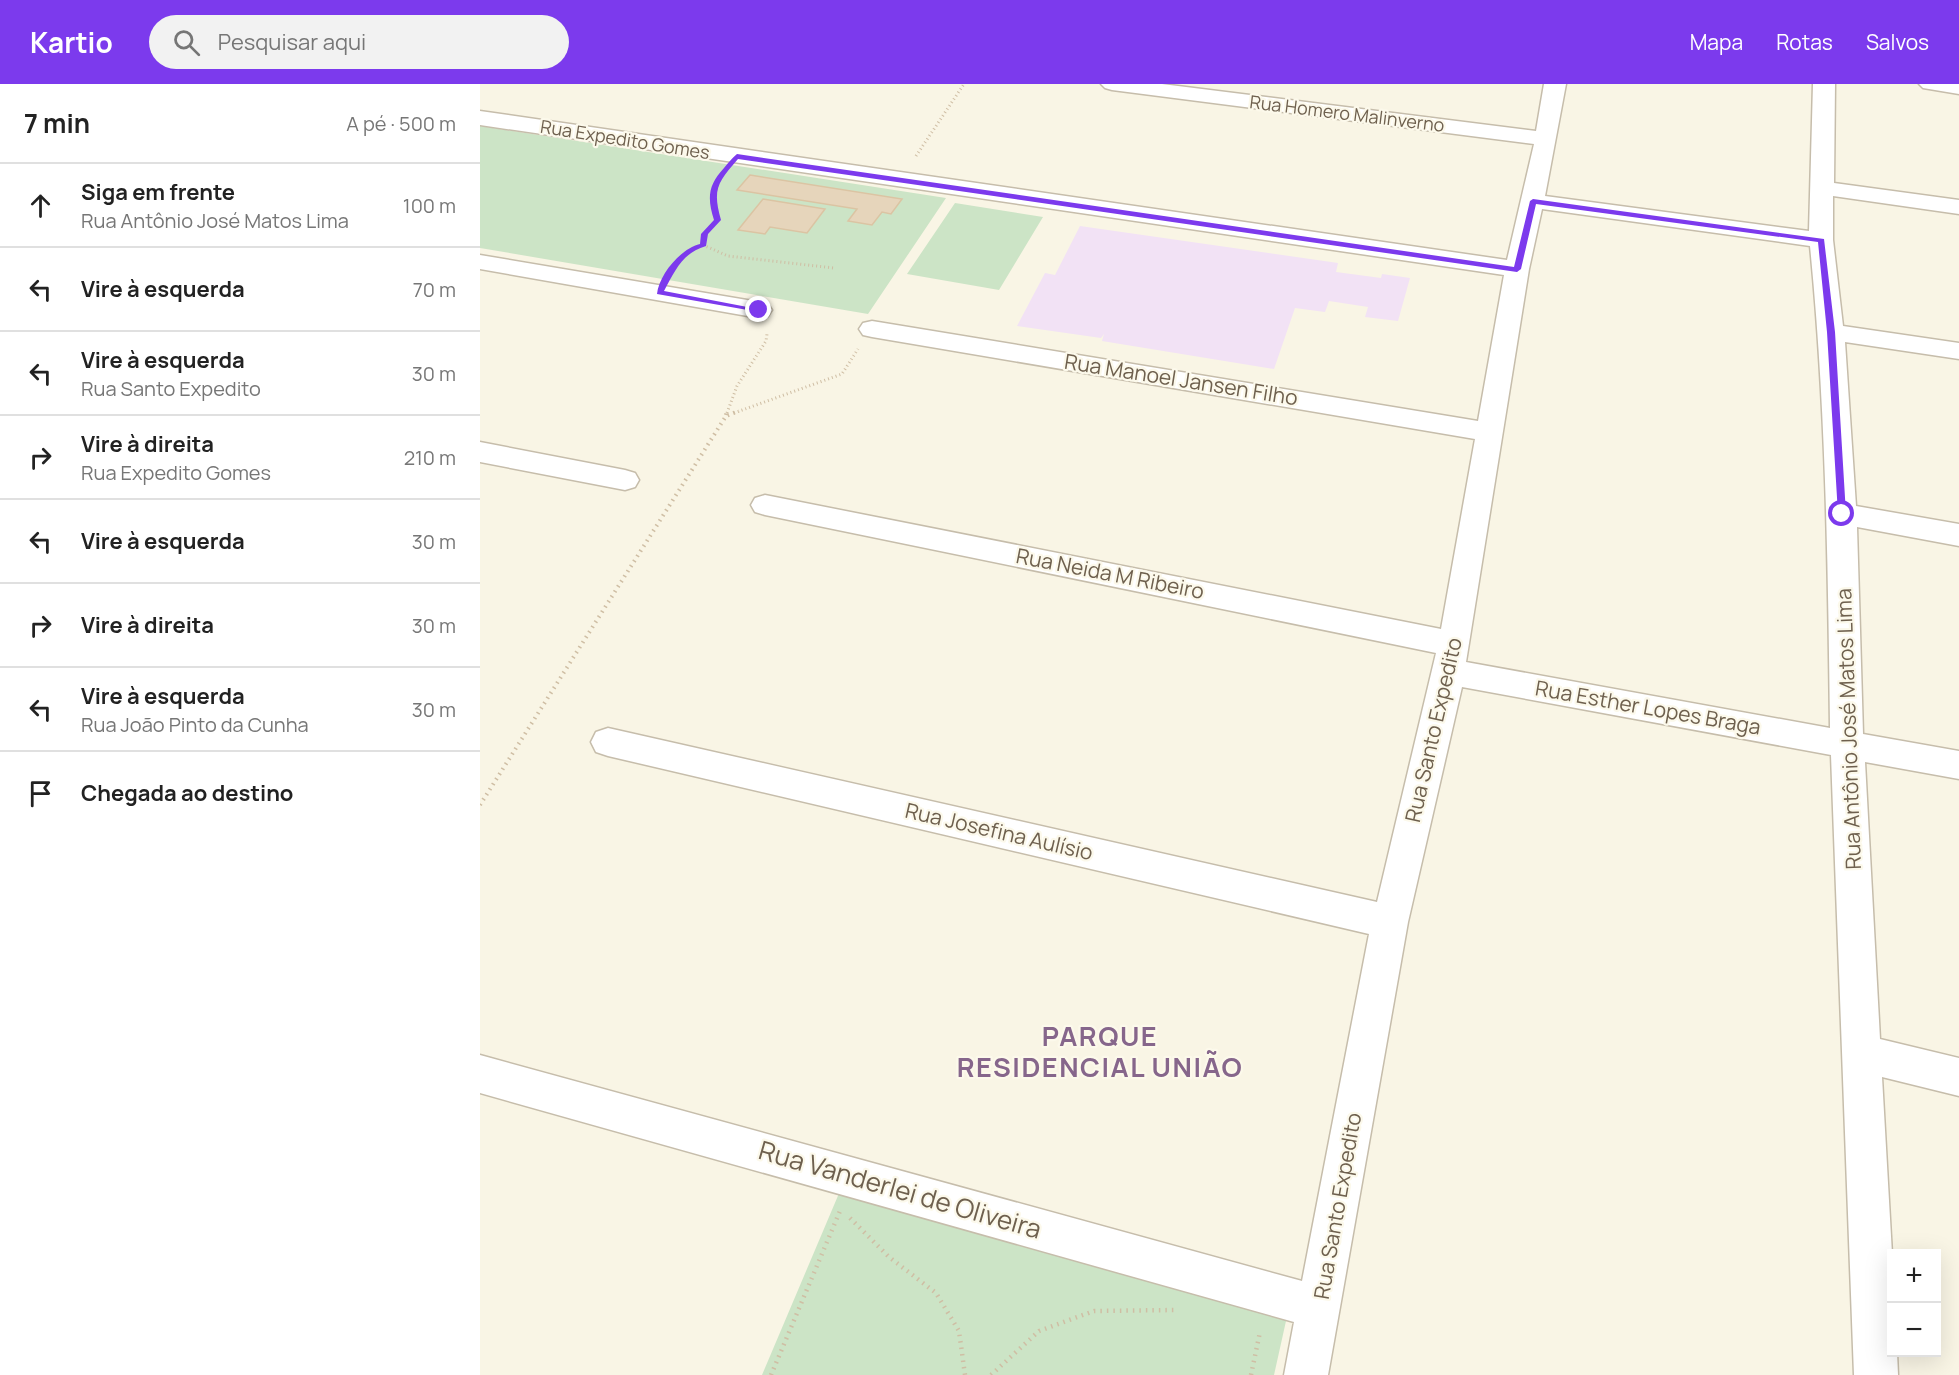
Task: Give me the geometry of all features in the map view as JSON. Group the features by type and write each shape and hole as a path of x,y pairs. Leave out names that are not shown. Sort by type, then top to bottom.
{"street":[{"name":"Rua Homero Malinverno","path":"1112,84 1546,139"},
{"name":"Rua Santo Expedito","path":"1306,1375 1390,922 1452,658 1517,269 1546,139 1555,84"},
{"name":"Rua Antônio José Matos Lima","path":"1824,84 1821,240 1831,332 1842,514 1847,743 1876,1375"},
{"path":"1930,84 1959,88"},
{"name":"Rua Expedito Gomes","path":"480,118 900,181 1517,269"},
{"path":"1823,188 1959,207"},
{"path":"1533,201 1821,240"},
{"path":"480,262 759,310"},
{"name":"Rua Manoel Jansen Filho","path":"872,329 1490,432"},
{"path":"1831,332 1959,351"},
{"path":"480,452 625,480"},
{"name":"Rua Neida M Ribeiro","path":"765,505 1452,658"},
{"path":"1842,514 1959,535"},
{"name":"Rua Esther Lopes Braga","path":"1452,658 1959,765"},
{"name":"Rua Josefina Aulísio","path":"608,742 1390,922"},
{"path":"1862,1053 1959,1077"},
{"name":"Rua Vanderlei de Oliveira","path":"480,1074 1319,1307"}],"path":[{"path":"900,181 964,84"},
{"path":"703,245 704,234 717,220 712,203 712,192 718,178 737,156"},
{"path":"659,292 679,258 690,248 703,245 728,256 834,268"},
{"path":"480,806 726,416 737,386 766,341 769,321 759,310"},
{"path":"726,416 842,374 872,329"},
{"path":"841,1209 852,1212"},
{"path":"771,1375 841,1209"},
{"path":"841,1209 889,1257 936,1293 959,1331 965,1375"},
{"path":"991,1375 1039,1331 1095,1311 1183,1308 1172,1303"},
{"path":"1251,1375 1260,1328"}],"shaded area":[{"path":"1080,226 1338,263 1336,272 1381,278 1382,274 1410,278 1398,321 1365,317 1368,307 1329,301 1325,312 1295,308 1274,369 1102,341 1104,334 1101,338 1017,326 1045,273 1055,275"}],"green space":[{"path":"480,126 946,198 868,314 480,248"},
{"path":"955,203 1043,217 999,290 907,274"},
{"path":"840,1191 1288,1312 1274,1375 762,1375"}],"building":[{"path":"750,175 902,199 891,214 882,212 872,225 848,221 857,209 737,190"},
{"path":"763,199 825,209 807,233 770,227 765,234 738,230"}],"district":[{"name":"PARQUE RESIDENCIAL UNIÃO","path":"1100,1052"}],"route":[{"path":"759,310 659,292 679,258 690,248 703,245 704,234 717,220 712,203 712,192 718,178 737,156 1517,269 1533,201 1821,240 1831,332 1842,514"}]}
